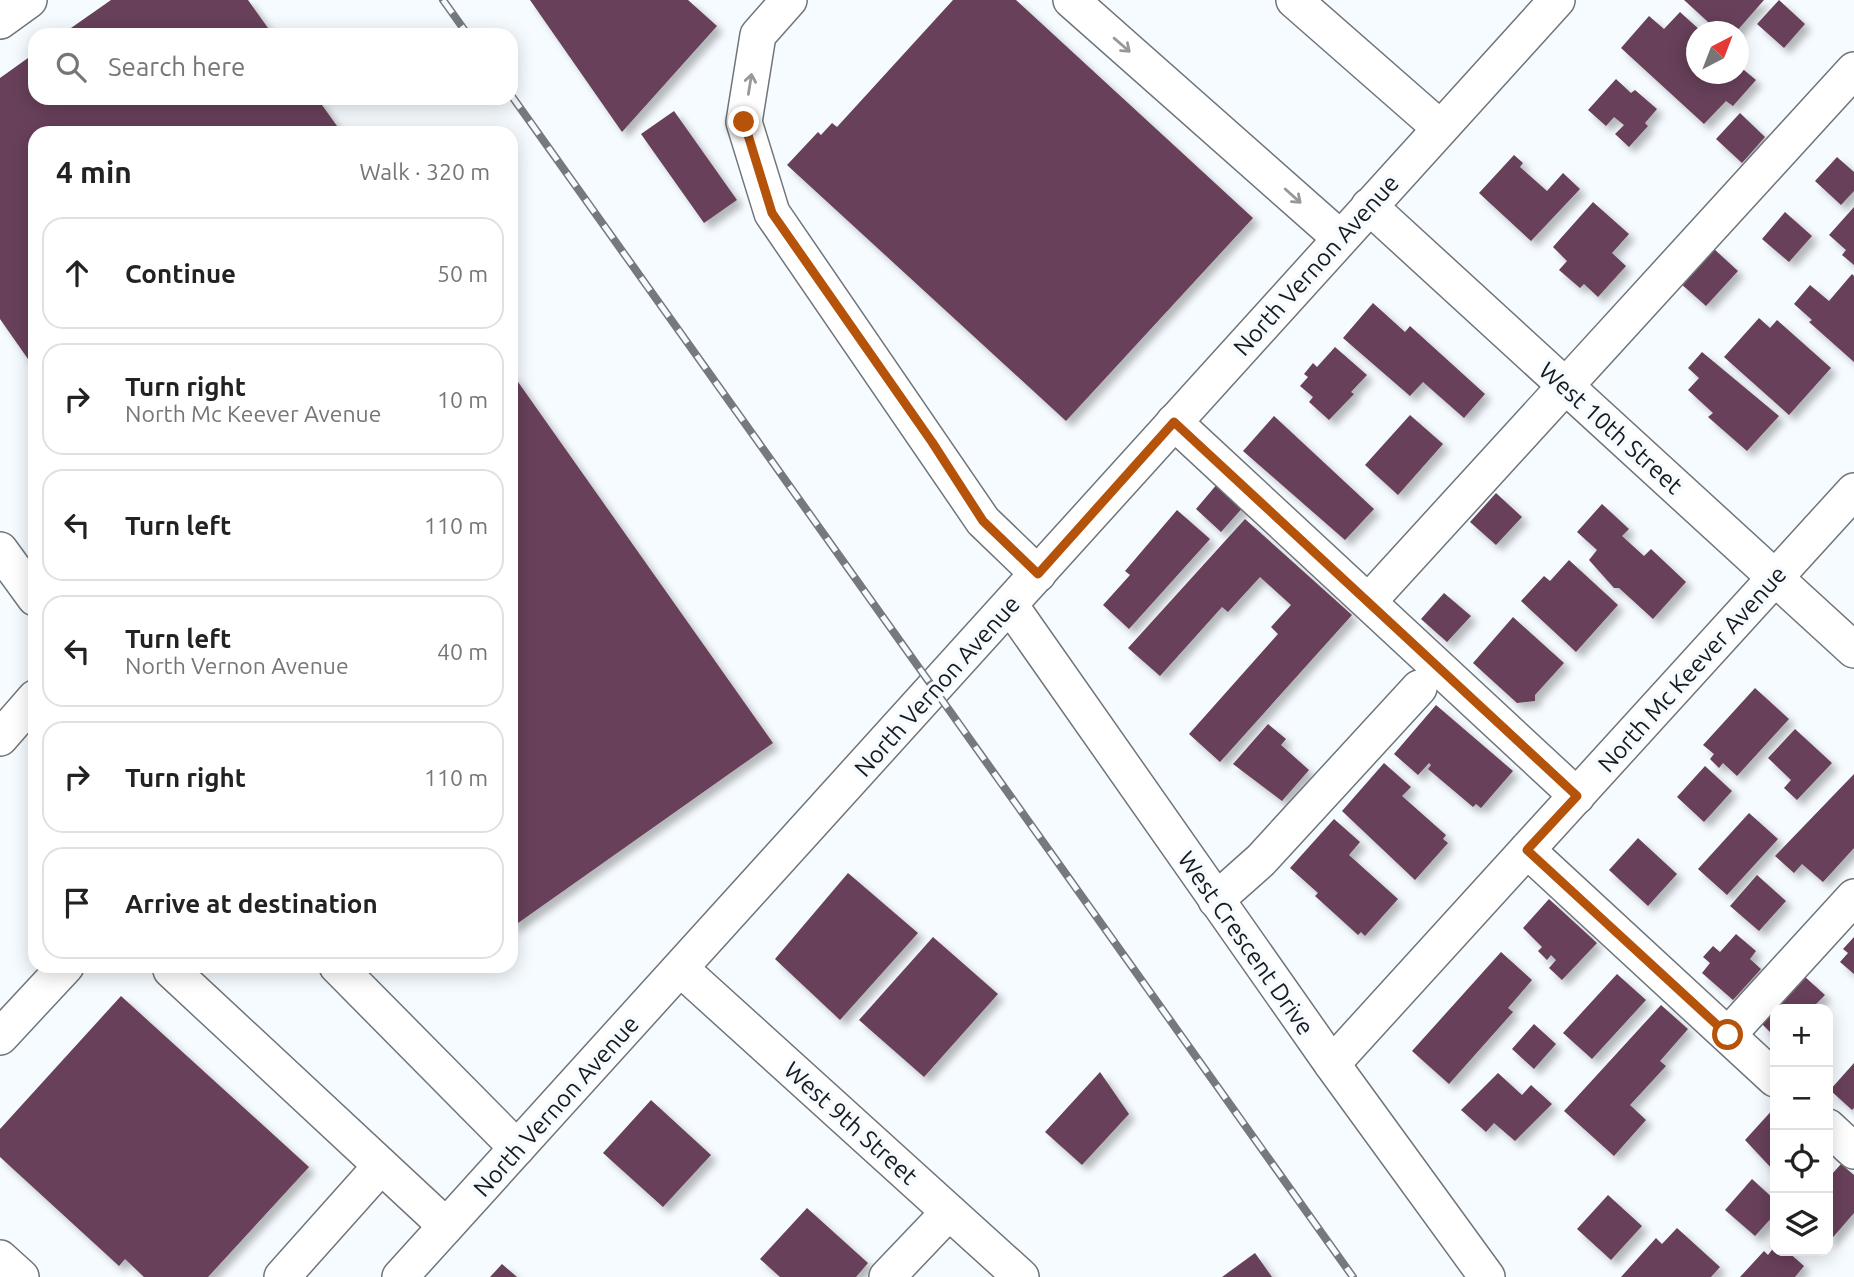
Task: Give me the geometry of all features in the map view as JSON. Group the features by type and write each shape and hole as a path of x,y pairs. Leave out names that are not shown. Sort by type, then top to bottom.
{"street":[{"path":"0,21 29,0"},
{"path":"789,0 758,35 744,122 772,213 932,442 983,521 1038,574"},
{"path":"1071,0 1340,238"},
{"name":"North Vernon Avenue","path":"400,1277 1557,0"},
{"path":"1313,6 1440,128"},
{"path":"1369,601 1854,70"},
{"name":"West 10th Street","path":"1369,206 1854,650"},
{"path":"1174,422 1577,796"},
{"name":"North Mc Keever Avenue","path":"1332,1064 1854,491"},
{"path":"0,550 28,588"},
{"name":"West Crescent Drive","path":"1010,606 1332,1064 1487,1277"},
{"path":"1216,900 1261,860 1419,688"},
{"path":"0,738 28,706"},
{"path":"1527,850 1770,1074"},
{"path":"1728,1035 1854,897"},
{"name":"West 9th Street","path":"681,969 1021,1277"},
{"path":"0,1037 59,973"},
{"path":"174,973 446,1226"},
{"path":"344,973 517,1148"},
{"path":"1831,1130 1854,1151"},
{"path":"282,1277 382,1166"},
{"path":"887,1277 950,1212"},
{"path":"0,1258 21,1277"}],"building":[{"path":"111,0 248,0 268,28 71,28"},
{"path":"530,0 688,0 717,26 622,132"},
{"path":"953,0 1016,0 1253,218 1066,421 787,165 818,132 821,135 832,123 837,127"},
{"path":"1684,0 1764,0 1746,21 1707,21"},
{"path":"1779,0 1805,24 1784,48 1757,24"},
{"path":"1680,12 1690,21 1686,21 1686,84 1749,84 1749,74 1756,80 1733,106 1726,101 1704,124 1621,48 1649,16 1664,29"},
{"path":"28,58 28,105 322,105 337,126 28,126 28,359 0,319 0,78"},
{"path":"1616,79 1631,93 1635,90 1657,109 1645,123 1648,126 1629,147 1615,134 1624,125 1614,117 1606,126 1588,110"},
{"path":"674,111 737,200 704,223 641,134"},
{"path":"1740,113 1765,137 1742,163 1716,139"},
{"path":"1514,155 1523,163 1520,167 1547,191 1563,173 1580,189 1531,241 1479,193"},
{"path":"1837,157 1854,172 1854,191 1841,205 1815,181"},
{"path":"1593,202 1629,234 1612,253 1626,266 1598,297 1584,284 1580,288 1559,270 1567,261 1553,247"},
{"path":"1854,207 1854,265 1842,255 1846,250 1829,235"},
{"path":"1785,212 1812,236 1789,262 1762,239"},
{"path":"1713,248 1738,271 1706,306 1680,283"},
{"path":"1852,274 1854,362 1809,322 1812,320 1794,304 1810,285 1829,301"},
{"path":"1373,303 1405,332 1410,326 1485,394 1464,418 1423,382 1410,396 1343,338"},
{"path":"1759,318 1770,328 1777,320 1831,368 1789,415 1724,357"},
{"path":"1335,347 1367,375 1351,392 1354,394 1329,420 1309,402 1313,397 1300,386 1308,377 1304,374 1313,363 1317,367"},
{"path":"1702,352 1779,416 1747,451 1708,417 1713,413 1688,390 1699,378 1688,368"},
{"path":"518,382 773,743 518,923"},
{"path":"1410,415 1443,444 1398,495 1365,465"},
{"path":"1274,416 1374,509 1345,540 1243,451"},
{"path":"1218,483 1245,505 1221,532 1196,509"},
{"path":"1496,493 1522,517 1496,545 1470,522"},
{"path":"1602,504 1629,529 1622,536 1644,556 1651,549 1686,582 1653,619 1619,588 1614,588 1589,560 1597,550 1577,532"},
{"path":"1177,510 1210,539 1129,629 1103,605 1130,575 1125,571"},
{"path":"1245,519 1352,615 1220,762 1189,734 1278,634 1271,627 1291,605 1260,577 1228,612 1222,607 1160,676 1128,648"},
{"path":"1569,560 1618,605 1576,652 1521,601 1544,576 1550,581"},
{"path":"1444,593 1471,616 1447,642 1421,619"},
{"path":"1513,617 1564,663 1535,695 1535,701 1517,703 1473,663"},
{"path":"1755,688 1789,719 1737,776 1723,763 1719,768 1710,759 1714,754 1703,745"},
{"path":"1436,705 1513,771 1481,808 1476,804 1473,807 1428,769 1431,765 1429,763 1418,775 1394,754"},
{"path":"1268,724 1286,739 1281,745 1309,770 1282,801 1233,764"},
{"path":"1795,729 1832,763 1797,800 1784,788 1791,780 1768,758"},
{"path":"1384,763 1411,787 1402,796 1446,835 1443,839 1448,843 1415,880 1342,811"},
{"path":"1705,766 1732,791 1704,822 1677,797"},
{"path":"1854,774 1854,848 1823,882 1802,864 1794,873 1775,856"},
{"path":"1749,813 1778,839 1727,895 1698,869"},
{"path":"1334,819 1360,842 1349,855 1398,899 1365,936 1361,932 1358,935 1315,896 1318,893 1290,868"},
{"path":"1638,838 1677,874 1648,906 1609,870"},
{"path":"848,873 918,933 840,1020 775,959"},
{"path":"1757,875 1786,901 1759,931 1730,906"},
{"path":"1549,899 1597,943 1562,980 1549,968 1556,960 1551,955 1547,960 1538,951 1542,947 1523,928"},
{"path":"1736,934 1756,951 1750,959 1761,969 1733,1000 1702,973 1710,963 1703,957 1713,946 1720,952"},
{"path":"933,937 998,994 924,1077 859,1020"},
{"path":"1854,937 1854,974 1840,962 1848,953 1843,949"},
{"path":"1501,952 1532,980 1508,1008 1513,1012 1449,1084 1412,1051"},
{"path":"1617,974 1646,1000 1592,1059 1563,1033"},
{"path":"1804,976 1825,995 1816,1004 1778,1004"},
{"path":"121,996 309,1167 208,1277 144,1277 125,1259 119,1266 0,1157 0,1129"},
{"path":"1661,1005 1688,1029 1660,1061 1666,1066 1630,1105 1646,1120 1614,1156 1564,1111"},
{"path":"1770,1013 1770,1032 1761,1023"},
{"path":"1534,1024 1556,1044 1534,1069 1512,1049"},
{"path":"1854,1063 1852,1110 1833,1093 1833,1087"},
{"path":"1100,1072 1129,1114 1082,1165 1045,1132"},
{"path":"1498,1073 1522,1095 1531,1085 1552,1104 1515,1141 1494,1123 1486,1132 1461,1110"},
{"path":"651,1100 711,1155 663,1207 603,1153"},
{"path":"1770,1112 1770,1167 1745,1140"},
{"path":"1841,1164 1854,1175 1854,1213 1833,1237 1833,1193 1833,1173"},
{"path":"1752,1179 1770,1195 1770,1220 1755,1236 1725,1210"},
{"path":"1608,1195 1642,1226 1611,1260 1577,1229"},
{"path":"807,1208 868,1263 856,1277 780,1277 760,1259"},
{"path":"1677,1228 1720,1267 1711,1277 1621,1277 1656,1238 1662,1244"},
{"path":"1764,1251 1768,1255 1770,1252 1770,1256 1793,1256 1804,1266 1795,1277 1740,1277"},
{"path":"1255,1253 1272,1277 1222,1277"},
{"path":"502,1264 517,1277 490,1277"}],"railway":[{"path":"443,0 463,28"},
{"path":"518,105 1353,1277"}],"route":[{"path":"744,122 772,213 932,442 983,521 1038,574 1174,422 1577,796 1527,850 1728,1035"}]}
